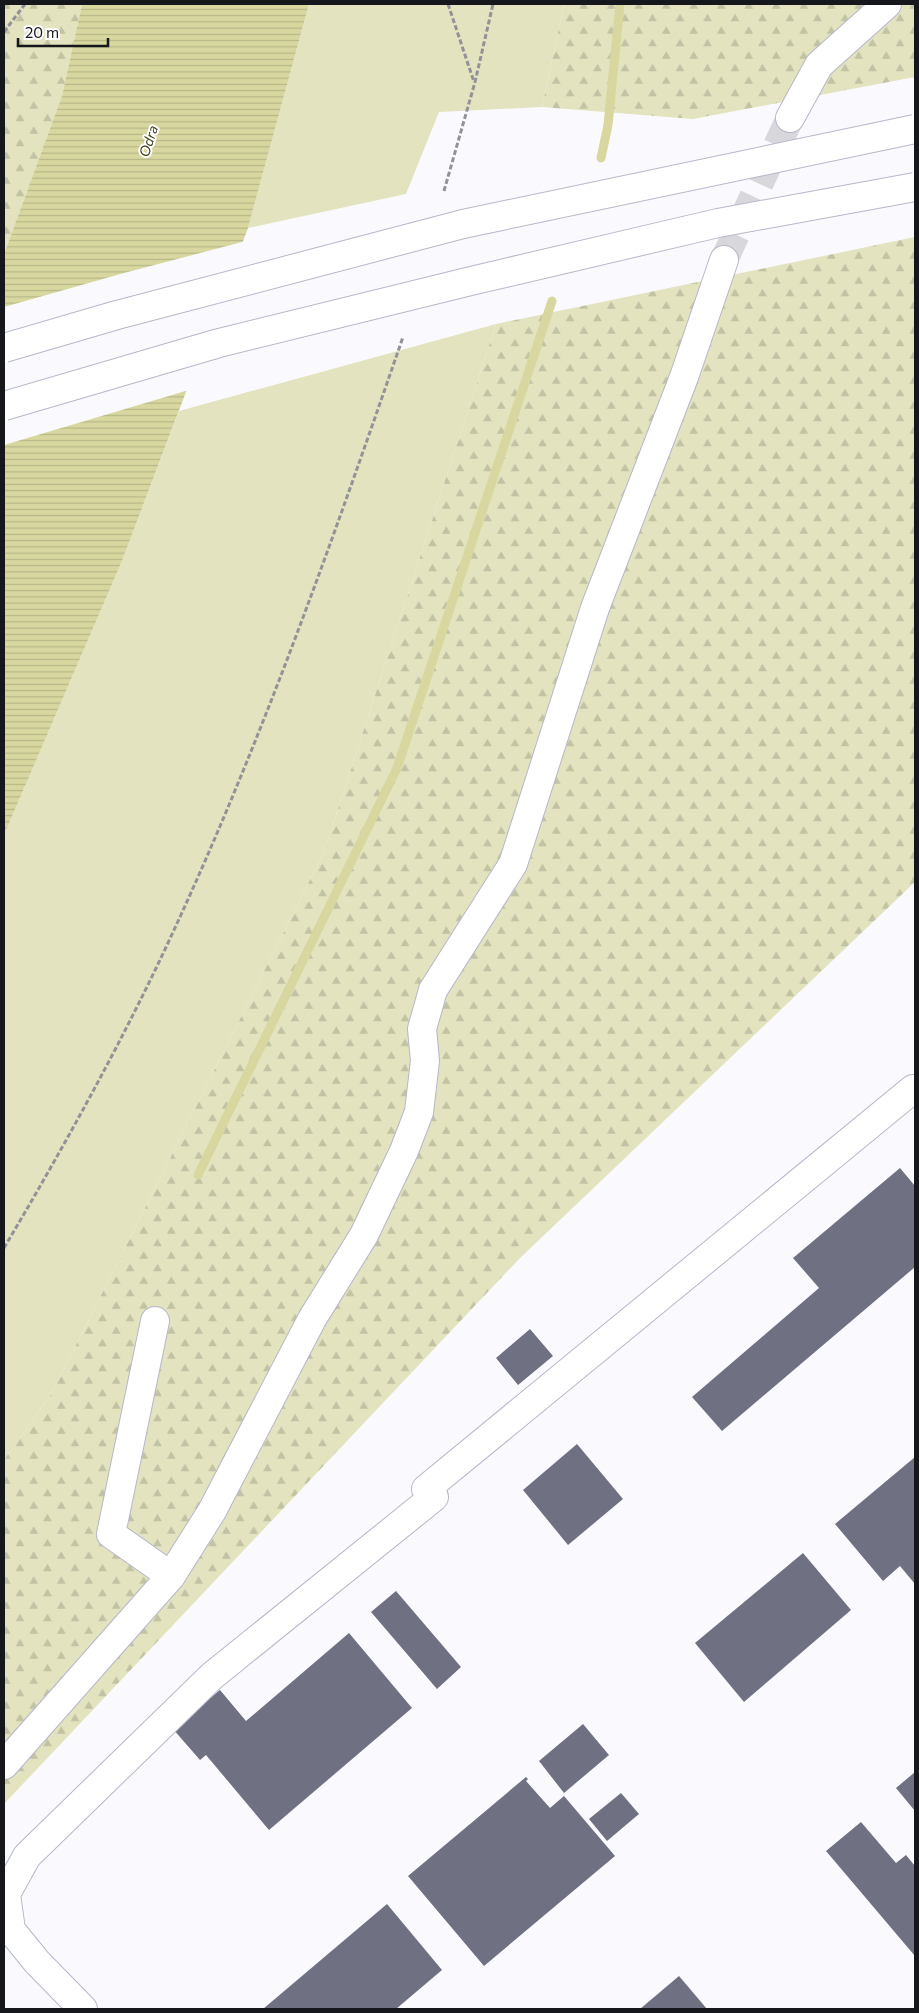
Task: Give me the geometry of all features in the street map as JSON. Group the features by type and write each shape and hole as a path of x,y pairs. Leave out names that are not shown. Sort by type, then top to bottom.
{"main road":[{"path":"790,118 819,65 887,4"},
{"path":"4,348 117,315 464,224 915,129"},
{"path":"4,406 219,343 475,280 718,223 915,186"},
{"path":"4,1766 171,1576 212,1511 312,1319 364,1235 404,1151 419,1112 425,1061 422,1028 433,990 512,864 595,608 684,377 724,260"},
{"path":"83,2009 37,1962 11,1930 6,1894 27,1856 212,1676 434,1497 426,1489 913,1089 915,1092"},
{"path":"155,1321 111,1534 171,1576"}],"path":[{"path":"4,32 25,4"},
{"path":"448,4 474,82"},
{"path":"444,191 493,4"},
{"path":"4,1248 70,1136 155,970 238,782 327,556 403,337"}],"green space":[{"path":"4,4 82,4 62,96 4,254"},
{"path":"309,4 564,4 542,107 439,112 406,194 248,228"},
{"path":"564,4 915,4 915,77 693,119 542,107"},
{"path":"915,237 915,882 519,1259 4,1804 4,1460 52,1393 324,852 496,324"},
{"path":"496,324 324,852 52,1393 4,1460 4,835 122,561 179,411"}],"water":[{"name":"Odra","path":"82,4 309,4 248,228 122,561 4,835 4,254 62,96"}],"pier":[{"path":"246,241 189,390 4,445 4,307"}],"building":[{"path":"900,1168 915,1186 915,1267 722,1431 692,1397 819,1288 793,1258"},
{"path":"530,1329 553,1356 518,1385 496,1358"},
{"path":"577,1444 623,1499 568,1545 523,1490"},
{"path":"915,1457 915,1584 900,1566 883,1581 835,1524"},
{"path":"803,1553 851,1610 744,1702 695,1643"},
{"path":"396,1591 461,1667 437,1689 371,1612"},
{"path":"349,1633 412,1708 269,1830 206,1755 200,1760 173,1729 220,1690 246,1721"},
{"path":"583,1724 609,1755 564,1793 539,1761"},
{"path":"915,1772 915,1811 896,1788"},
{"path":"526,1777 528,1779 526,1781 550,1808 564,1796 615,1856 484,1966 408,1876"},
{"path":"621,1793 639,1814 607,1841 589,1819"},
{"path":"861,1822 896,1863 906,1855 915,1866 915,1956 826,1851"},
{"path":"387,1904 442,1970 396,2009 263,2009"},
{"path":"679,1976 707,2009 640,2009"}],"waterway":[{"path":"601,158 608,125 620,4"},
{"path":"198,1175 397,768 552,301"}],"tunnel":[{"path":"724,260 790,118"}]}
